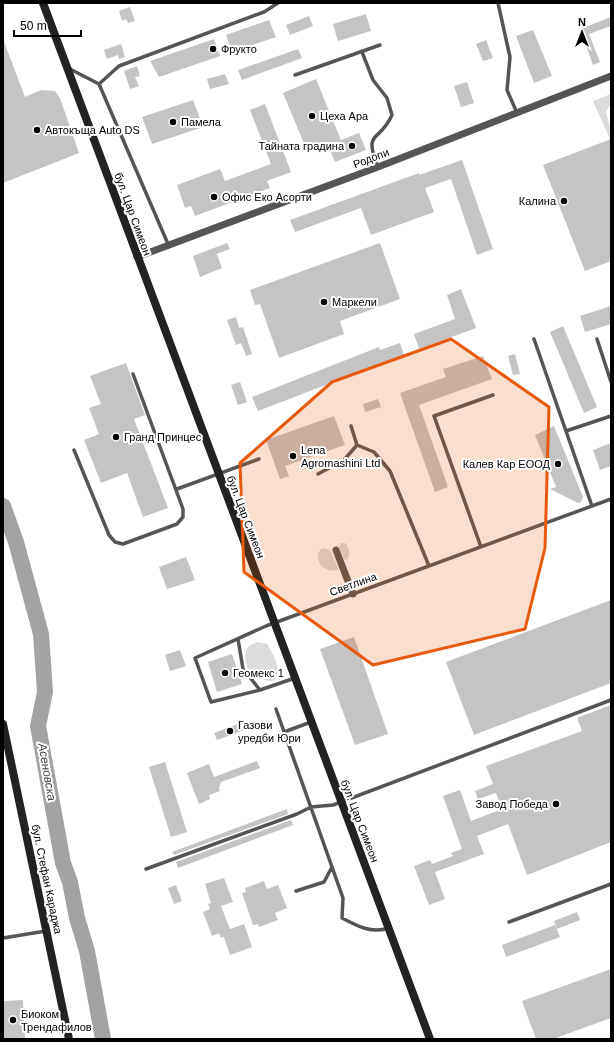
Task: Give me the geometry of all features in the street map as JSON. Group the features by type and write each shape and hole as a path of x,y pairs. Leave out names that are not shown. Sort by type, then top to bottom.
{"main road":[{"name":"бул. Цар Симеон","path":"43,3 136,257 295,678 428,1038"},
{"name":"бул. Стефан Караджа","path":"3,724 69,1039"}],"street":[{"name":"Родопи","path":"136,257 378,167 611,76"},
{"path":"336,550 353,594"}],"lane":[{"path":"99,84 119,66 264,12 278,3"},
{"path":"498,3 510,57 507,90 517,113"},
{"path":"295,75 380,45"},
{"path":"362,52 373,80 387,98 392,115 386,127 375,136 371,142 378,167"},
{"path":"67,67 99,84 168,244"},
{"path":"534,339 592,506"},
{"path":"597,339 611,382"},
{"path":"74,450 109,535 115,542 123,544 177,524 182,517 183,509 177,489 133,374"},
{"path":"481,546 434,416 493,395"},
{"path":"566,431 611,416"},
{"path":"351,426 357,445"},
{"path":"318,474 344,460 357,445"},
{"path":"357,445 374,452 390,471 429,566"},
{"path":"177,489 259,459"},
{"name":"Светлина","path":"260,690 211,702 196,658 274,623 611,499"},
{"path":"238,639 243,669 260,690 295,678"},
{"path":"146,869 297,814 311,807 333,805 611,700"},
{"path":"276,709 343,898 342,918 357,926 368,929 380,931 388,928"},
{"path":"284,732 311,722"},
{"path":"296,891 324,882 332,867"},
{"path":"509,922 611,884"},
{"path":"3,938 46,931"}],"highlighted area":[{"path":"451,339 549,407 545,548 525,629 373,665 244,572 240,463 332,382"}],"shaded area":[{"path":"611,94 611,103 606,112 611,131 610,139 593,101"},
{"path":"341,543 345,543 348,549 349,556 347,560 344,559 339,547"},
{"path":"324,548 330,550 339,570 334,571 322,566 318,559 318,555 320,550"},
{"path":"258,642 267,644 274,657 278,672 274,681 263,680 253,675 248,669 245,657 247,649 250,645"}],"building":[{"path":"130,7 135,21 128,23 126,19 122,21 119,11"},
{"path":"366,14 371,31 338,41 333,24"},
{"path":"309,16 313,26 290,35 286,25"},
{"path":"611,17 611,26 589,34 600,62 593,65 580,29"},
{"path":"269,20 276,37 232,52 226,35"},
{"path":"533,30 552,76 534,83 516,36"},
{"name":"Автокъща Auto DS","path":"3,39 25,97 41,90 55,91 60,98 79,153 3,183"},
{"path":"214,39 220,56 159,77 150,61"},
{"path":"486,40 493,58 483,61 476,44"},
{"path":"121,44 125,57 119,59 118,55 107,59 104,50"},
{"path":"298,49 302,58 242,80 238,70"},
{"path":"137,66 140,76 135,77 139,86 130,89 124,71"},
{"path":"225,74 229,84 210,89 207,79"},
{"name":"Цеха Ара","path":"316,79 341,140 359,133 366,150 335,162 328,145 308,153 283,93"},
{"path":"467,82 474,103 461,107 454,86"},
{"name":"Памела","path":"193,100 203,127 152,144 142,117"},
{"name":"Офис Еко Асорти","path":"265,104 291,172 267,181 270,188 195,216 191,206 185,208 177,185 220,169 225,181 271,164 250,110"},
{"path":"611,139 611,261 585,271 543,165"},
{"path":"462,160 493,249 477,255 451,179 425,188 434,212 371,235 361,208 295,232 290,220 419,173 419,175"},
{"path":"227,243 230,249 217,254 222,268 200,277 193,256"},
{"name":"Маркели","path":"380,243 400,299 340,321 344,334 279,358 260,304 255,305 250,290"},
{"path":"461,289 476,328 419,349 414,334 455,319 447,295"},
{"path":"611,306 611,324 585,332 580,316"},
{"path":"236,317 239,328 243,327 252,354 246,356 241,343 236,345 227,320"},
{"path":"563,326 597,407 584,413 550,332"},
{"path":"400,343 404,355 258,411 252,397 379,347 380,350"},
{"path":"515,354 520,374 513,375 508,356"},
{"path":"483,356 492,379 419,405 448,487 435,492 400,393 446,377 443,369"},
{"name":"Гранд Принцес","path":"126,363 145,415 134,419 168,508 143,517 127,473 101,483 84,440 99,434 89,408 101,404 90,376"},
{"path":"240,382 247,402 238,405 231,385"},
{"path":"378,399 381,407 365,412 363,404"},
{"name":"Lena Agromashini Ltd","path":"334,416 345,445 285,466 289,476 280,479 266,440"},
{"name":"Калев Кар ЕООД","path":"554,426 583,497 581,502 578,503 550,489 556,487 535,435"},
{"path":"611,443 611,466 600,470 593,450"},
{"path":"186,557 195,580 167,589 159,567"},
{"path":"611,600 611,683 474,735 446,662"},
{"path":"354,637 388,734 355,745 320,649"},
{"path":"180,650 186,666 170,671 165,655"},
{"name":"Геомекс 1","path":"232,654 242,684 217,692 208,662"},
{"name":"Завод Победа","path":"611,705 611,842 527,875 508,824 477,836 484,854 435,872 445,899 429,905 414,866 430,860 432,864 453,856 451,853 462,849 443,796 460,790 471,821 502,809 496,793 478,799 475,791 493,784 486,766 582,731 577,718"},
{"name":"Газови уредби Юри","path":"244,722 247,729 217,740 214,733"},
{"path":"257,761 260,768 221,782 219,788 220,791 209,795 210,799 199,804 187,773 209,764 214,777"},
{"path":"165,762 187,832 171,837 149,767"},
{"path":"287,809 288,814 174,855 172,852"},
{"path":"291,820 293,825 178,868 176,862"},
{"path":"224,878 233,902 221,906 230,929 244,924 252,947 230,955 224,937 221,938 219,933 212,936 203,912 210,909 208,904 211,903 205,884"},
{"path":"264,881 267,889 278,885 287,908 275,913 278,920 259,927 258,924 253,925 242,893 246,892 245,888"},
{"path":"176,885 182,901 174,904 168,888"},
{"path":"577,912 580,920 557,929 554,921"},
{"path":"555,925 560,937 506,957 502,945"},
{"path":"611,969 611,1018 553,1039 536,1039 522,1001"},
{"name":"Биоком Трендафилов","path":"23,1000 25,1039 3,1039 3,1001"}],"waterway":[{"name":"Асеновска","path":"3,506 16,542 41,634 45,692 38,726 63,863 70,882 77,918 87,951 103,1039"}],"place":[{"name":"Фрукто","path":"213,49"},
{"name":"Цеха Ара","path":"312,116"},
{"name":"Памела","path":"173,122"},
{"name":"Автокъща Auto DS","path":"37,130"},
{"name":"Тайната градина","path":"352,146"},
{"name":"Офис Еко Асорти","path":"214,197"},
{"name":"Калина","path":"564,201"},
{"name":"Маркели","path":"324,302"},
{"name":"Гранд Принцес","path":"116,437"},
{"name":"Lena Agromashini Ltd","path":"293,456"},
{"name":"Калев Кар ЕООД","path":"558,464"},
{"name":"Геомекс 1","path":"225,673"},
{"name":"Газови уредби Юри","path":"230,731"},
{"name":"Завод Победа","path":"556,804"},
{"name":"Биоком Трендафилов","path":"13,1020"}]}
